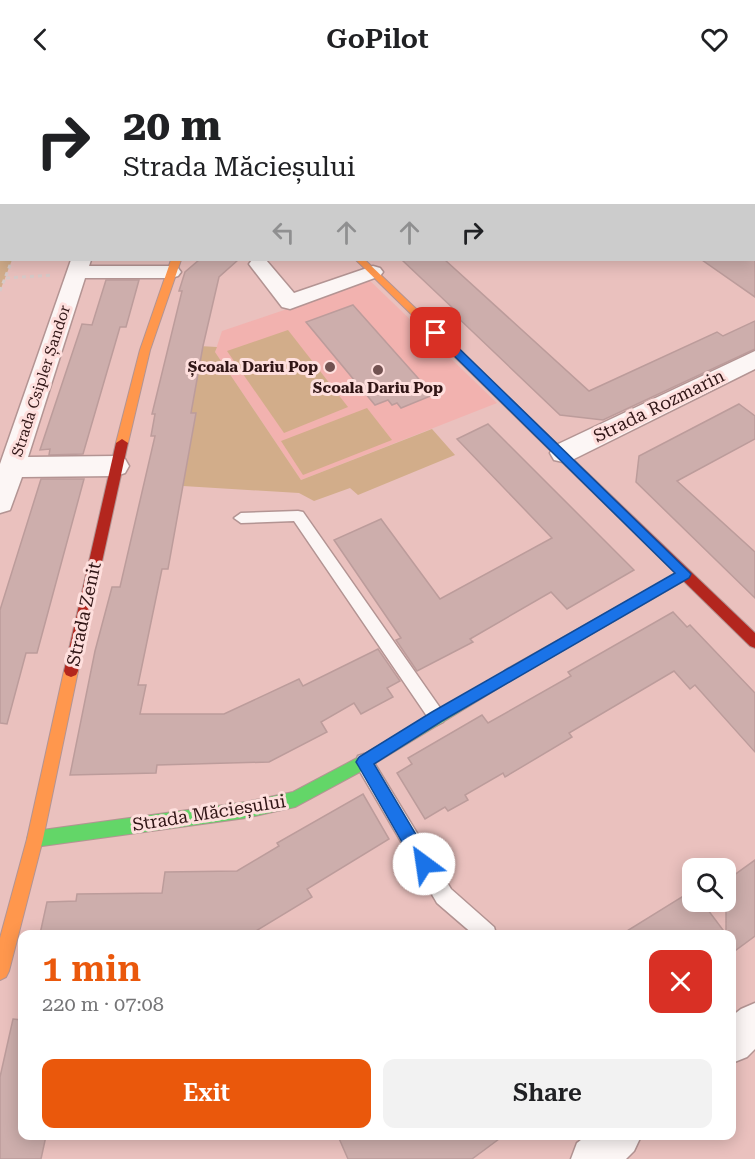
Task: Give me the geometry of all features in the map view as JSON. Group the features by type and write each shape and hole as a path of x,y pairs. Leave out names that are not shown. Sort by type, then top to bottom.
{"street":[{"path":"259,264 290,302 367,266 563,453 755,642"},
{"path":"78,268 173,266"},
{"name":"Strada Zenit","path":"0,971 5,933 35,839 116,466 145,350 173,266"},
{"name":"Strada Csipler Șandor","path":"0,503 78,268"},
{"name":"Strada Rozmarin","path":"563,453 755,359"},
{"path":"12,467 116,466"},
{"name":"Strada Măcieșului","path":"35,839 246,810 295,799 364,762 437,717 684,574"},
{"path":"736,1039 755,1023"},
{"path":"593,1159 614,1140"}],"lane":[{"path":"241,518 298,516 437,717"},
{"path":"364,762 444,896 482,930"}],"path":[{"path":"0,291 12,261"},
{"path":"6,278 78,268"}],"shaded area":[{"path":"0,261 12,261 0,291"},
{"path":"364,275 497,403 301,480 215,352 222,331 293,307"},
{"path":"288,330 348,407 284,433 227,351"},
{"path":"199,346 217,347 215,352 301,480 432,429 455,455 358,495 350,488 314,501 299,493 183,486 196,413 186,413"},
{"path":"367,408 392,440 303,475 281,441"}],"building":[{"path":"198,261 237,261 219,277 203,346 191,413 196,413 168,569 162,569 138,685 146,685 140,714 224,714 299,679 303,686 378,649 400,681 387,688 393,697 361,714 354,703 321,722 327,732 269,762 157,765 156,773 70,775 95,651 112,587 120,587 155,436 151,436 155,414 152,414 185,272"},
{"path":"403,261 446,261 589,391 717,332 723,336 755,321 755,349 603,420 560,415 453,313 457,312"},
{"path":"703,261 755,261 755,297"},
{"path":"106,280 139,280 126,327 120,327 83,454 49,455 50,449 40,450 82,324 92,325"},
{"name":"Scoala Dariu Pop","path":"353,305 433,395 401,408 397,403 392,405 388,400 375,405 306,322"},
{"path":"739,404 755,416 755,439 677,481 755,552 755,598 636,482 639,456"},
{"path":"488,424 634,570 567,609 551,592 470,639 473,642 417,671 396,640 401,638 334,540 381,519 440,599 552,538 457,439"},
{"path":"41,479 84,479 37,653 26,653 7,724 0,723 0,610"},
{"path":"673,612 687,627 690,625 755,693 755,752 695,685 690,689 674,671 569,733 572,737 505,777 503,773 465,795 468,800 448,811 445,807 425,819 397,773 412,764 408,758 482,715 488,723 571,676 568,672"},
{"path":"363,794 389,839 307,889 312,897 258,930 41,930 47,902 76,901 77,894 162,893 165,872 237,871 279,846 277,843"},
{"path":"755,860 755,936 736,950 736,930 726,930 726,912 736,912 736,874"},
{"path":"682,897 682,912 710,912 723,930 628,930"},
{"path":"13,1019 18,1020 18,1140 45,1140 41,1159 0,1159 0,1077"},
{"path":"340,1140 498,1140 472,1159 348,1159"}],"traffic: fast":[{"path":"35,839 246,810 295,799 364,762 510,674"}],"traffic: slow":[{"path":"122,443 145,350 176,261"},
{"path":"361,261 570,463"},
{"path":"510,674 684,574"},
{"path":"0,971 35,839 71,671"}],"traffic: jam":[{"path":"71,671 122,443"},
{"path":"570,463 755,642"}],"place":[{"name":"Școala Dariu Pop","path":"330,367"},
{"name":"Scoala Dariu Pop","path":"378,370"}],"route":[{"path":"424,864 364,762 437,717 684,574 563,453 436,333"}]}
